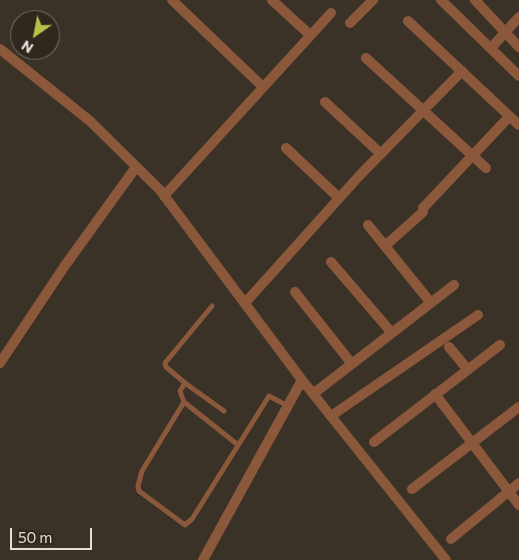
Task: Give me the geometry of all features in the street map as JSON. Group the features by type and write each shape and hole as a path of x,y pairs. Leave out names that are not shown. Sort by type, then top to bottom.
{"street":[{"path":"172,0 263,87"},
{"path":"272,0 310,35"},
{"path":"350,23 373,0"},
{"path":"474,0 519,47"},
{"path":"448,2 490,48 519,76"},
{"path":"164,196 331,13"},
{"path":"490,48 519,17"},
{"path":"408,21 519,125"},
{"path":"0,49 90,121 164,196 302,380 446,560"},
{"path":"366,58 486,168"},
{"path":"245,303 381,154 462,71"},
{"path":"325,102 381,154"},
{"path":"386,246 423,210 471,155 507,119"},
{"path":"286,148 340,198"},
{"path":"0,363 64,267 136,167"},
{"path":"368,225 431,303"},
{"path":"331,262 392,333"},
{"path":"313,394 454,285"},
{"path":"295,292 352,364"},
{"path":"331,416 478,316"},
{"path":"374,442 500,345"},
{"path":"449,347 468,370"},
{"path":"203,560 302,380"},
{"path":"435,394 519,505"},
{"path":"412,488 519,407"},
{"path":"451,539 519,483"}],"lane":[{"path":"212,306 165,363 166,367 185,383 224,411"},
{"path":"185,383 180,390 184,402 238,445"},
{"path":"184,402 142,471 138,486 139,491 185,525 192,519 269,396 288,406"}]}
